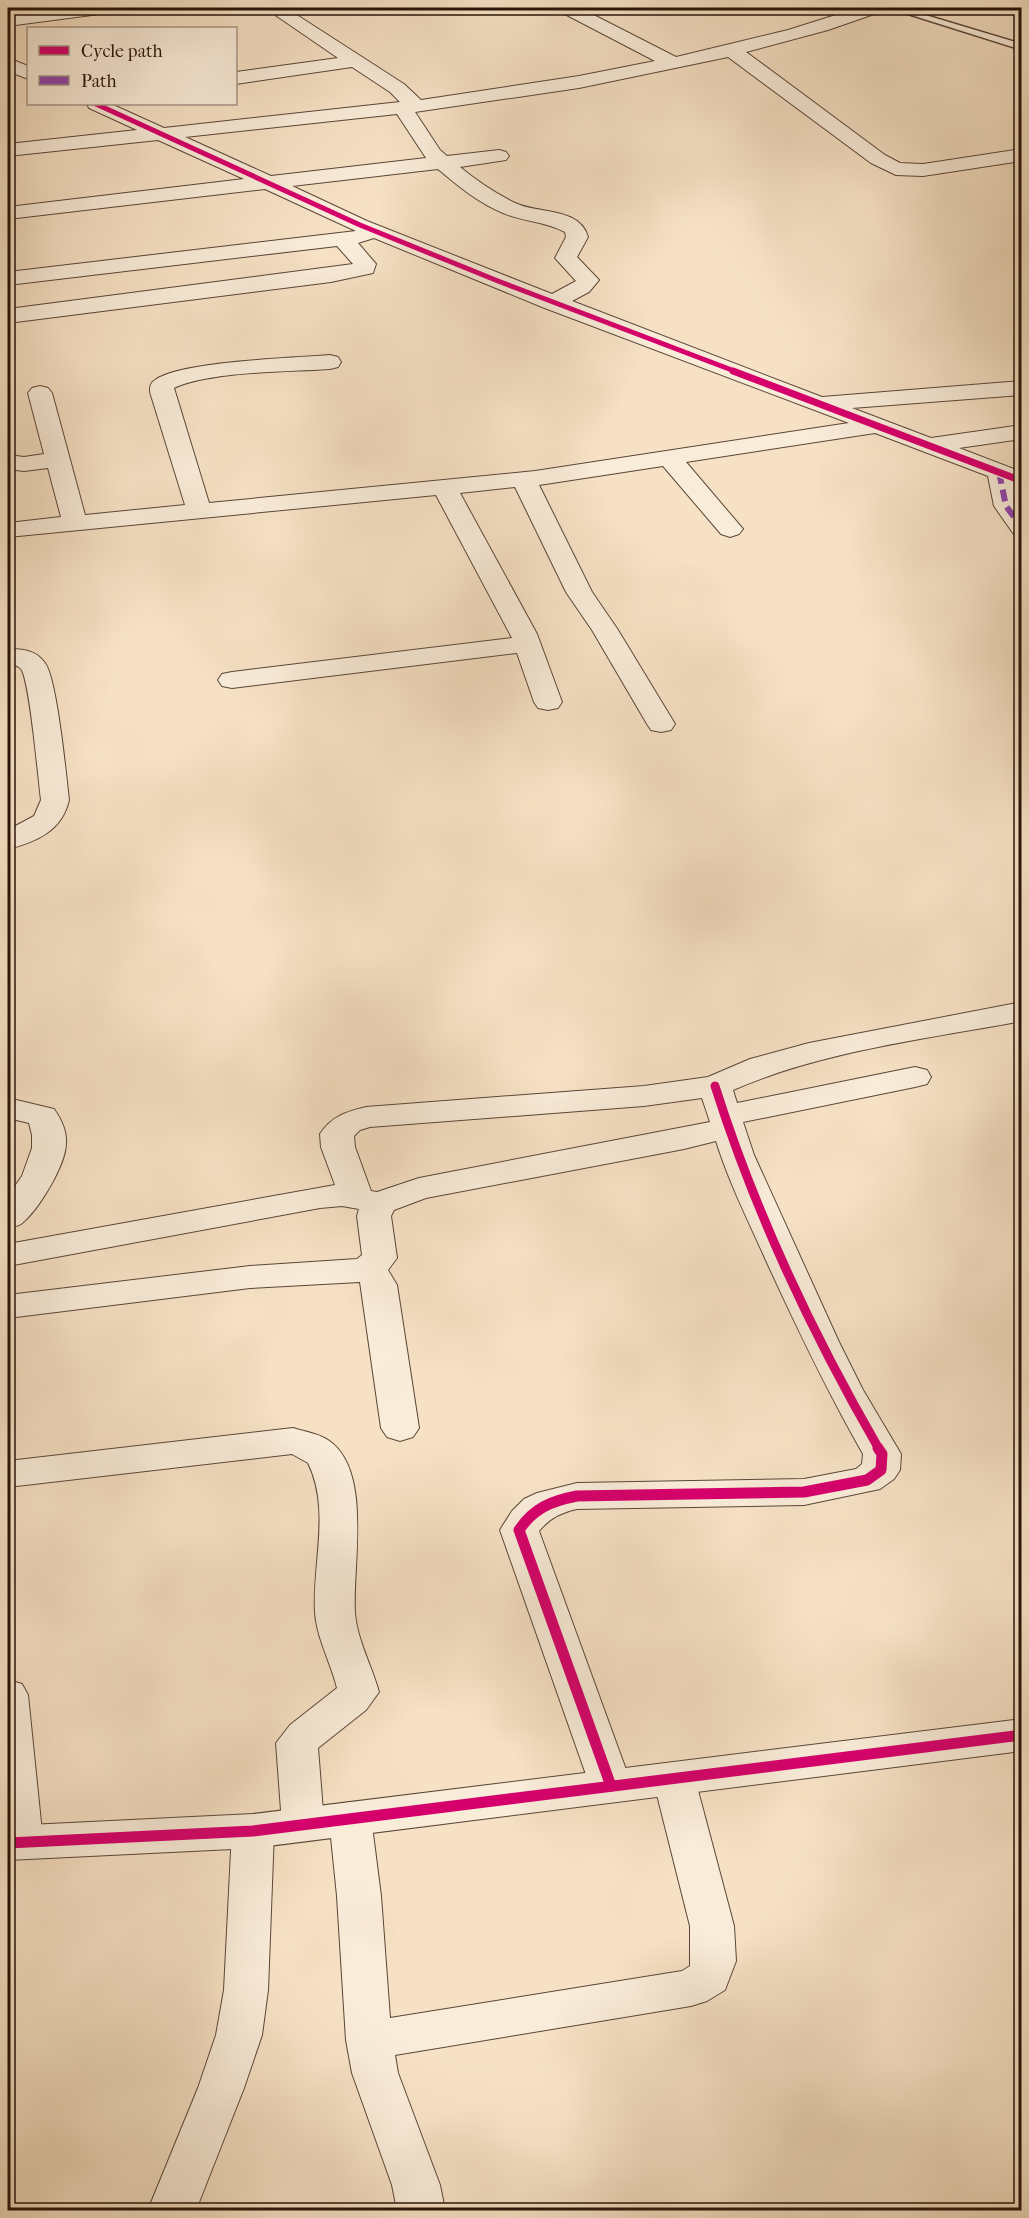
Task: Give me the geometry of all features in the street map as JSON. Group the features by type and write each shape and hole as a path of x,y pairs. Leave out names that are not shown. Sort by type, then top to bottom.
{"street":[{"path":"8,21 106,8 120,25"},
{"path":"274,8 397,88 409,106 423,140 442,163 471,187 500,205 526,214 556,219 575,229 577,237 566,258 588,280 586,285 576,291 550,302"},
{"path":"567,8 673,63"},
{"path":"8,150 409,106 575,83 731,50 874,8"},
{"path":"731,50 878,159 896,169 942,168 1022,155"},
{"path":"237,78 355,61"},
{"path":"8,64 27,74"},
{"path":"98,105 384,234 550,302 1010,476 1006,506 1022,528"},
{"path":"8,213 499,156"},
{"path":"8,279 384,234"},
{"path":"8,316 331,276 364,268 365,264 342,239"},
{"path":"199,511 162,392 162,385 169,380 196,374 330,362"},
{"path":"814,403 1022,388"},
{"path":"40,393 75,523"},
{"path":"8,530 524,480 876,427"},
{"path":"927,446 1022,432"},
{"path":"669,458 730,529"},
{"path":"8,462 24,464 58,460"},
{"path":"524,480 579,592 605,630 661,724"},
{"path":"445,488 524,634 548,702"},
{"path":"232,680 527,644"},
{"path":"8,657 23,657 34,666 40,689 55,800 48,820 35,829 8,840"},
{"path":"8,1255 292,1201 342,1195 368,1201 419,1189 684,1139 722,1110 760,1066 809,1053 1022,1011"},
{"path":"8,1307 250,1277 355,1272 369,1267 380,1258 374,1216 338,1147 337,1134 348,1123 366,1117 644,1096 722,1110 915,1077"},
{"path":"8,1108 42,1116 48,1127 50,1147 35,1179 8,1217"},
{"path":"611,1786 519,1530 529,1514 546,1502 578,1496 804,1492 867,1480 881,1470 882,1454 821,1342 770,1231 722,1110"},
{"path":"369,1267 379,1285 400,1428"},
{"path":"8,1473 293,1441 312,1447 324,1457 332,1473 338,1508 335,1614 359,1692 347,1704 308,1731 297,1743 303,1824"},
{"path":"8,1695 15,1842 253,1831 1022,1735"},
{"path":"369,2040 681,1990 691,1988 709,1977 714,1961 712,1926 674,1779"},
{"path":"350,1818 359,1896 369,2040 375,2073 416,2185 421,2211"},
{"path":"172,2211 221,2088 239,2035 246,1990 253,1831"}],"lane":[{"path":"894,8 1022,47"}],"marked path":[{"path":"999,472 1006,506 1022,528"}],"cycle path":[{"path":"98,105 360,225 498,281 1022,481"},
{"path":"611,1786 519,1530 525,1521 544,1505 577,1496 804,1492 867,1480 881,1470 882,1454 845,1390 770,1231 737,1155 715,1086"},
{"path":"8,1843 253,1831 1022,1735"}]}
